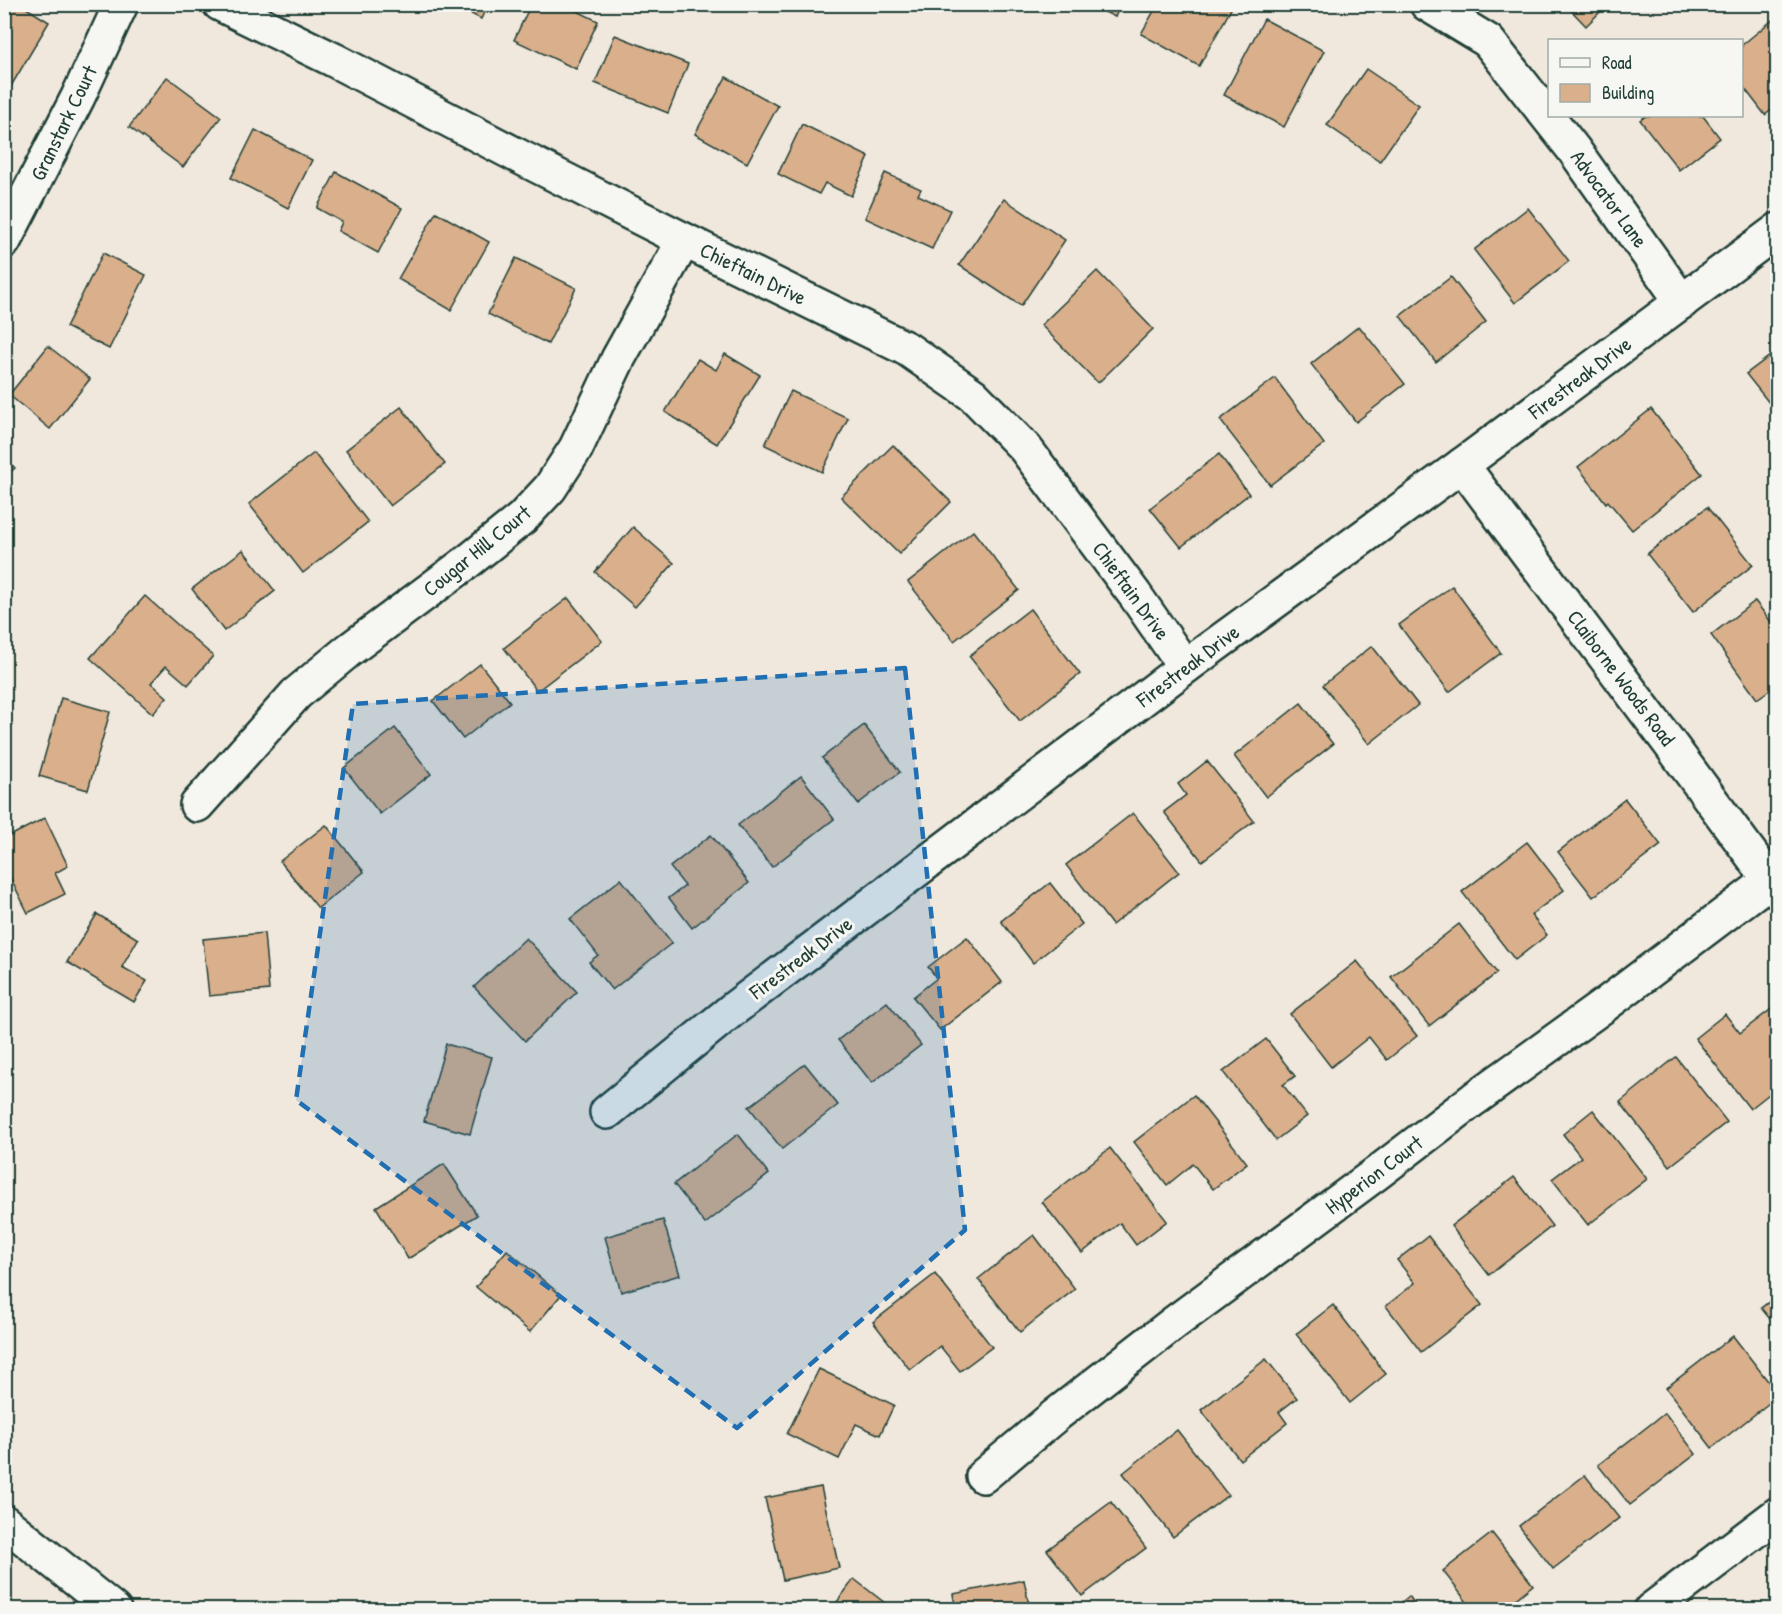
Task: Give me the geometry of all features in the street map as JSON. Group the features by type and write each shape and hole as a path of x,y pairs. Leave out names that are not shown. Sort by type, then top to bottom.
{"main road":[{"name":"Granstark Court","path":"4,241 78,97 122,4"},
{"name":"Chieftain Drive","path":"220,4 684,240 907,349 973,395 1025,448 1135,595 1185,667"},
{"name":"Advocator Lane","path":"1426,4 1488,41 1574,150 1682,302"},
{"name":"Firestreak Drive","path":"607,1112 732,1010 1185,667 1778,230"},
{"name":"Cougar Hill Court","path":"197,805 296,694 349,650 466,563 522,518 550,488 576,448 618,359 684,240"},
{"name":"Claiborne Woods Road","path":"1462,465 1773,886"},
{"name":"Hyperion Court","path":"983,1476 1056,1415 1174,1323 1474,1099 1773,886"},
{"path":"1651,1610 1778,1514"},
{"path":"4,1522 114,1610"}],"highlighted area":[{"path":"905,668 965,1230 737,1428 296,1100 353,704"}],"building":[{"path":"15,4 20,4 49,22 4,98 4,22"},
{"path":"452,4 488,4 481,19"},
{"path":"531,4 563,4 598,21 576,69 514,40"},
{"path":"1088,4 1121,4 1115,17"},
{"path":"1158,4 1224,4 1231,9 1199,66 1141,34"},
{"path":"1565,4 1608,4 1586,26"},
{"path":"1775,18 1778,22 1778,105 1765,115 1743,86 1743,44"},
{"path":"1264,19 1324,51 1284,127 1224,95"},
{"path":"615,35 688,64 668,113 595,83"},
{"path":"1366,69 1419,105 1380,161 1327,125"},
{"path":"167,77 221,117 183,167 129,127"},
{"path":"726,77 778,106 747,163 695,134"},
{"path":"1644,117 1704,117 1720,138 1679,170 1640,120"},
{"path":"802,124 869,157 851,196 825,183 819,194 778,174"},
{"path":"255,130 312,160 288,208 231,178"},
{"path":"336,172 402,208 378,253 338,231 342,222 317,208"},
{"path":"885,173 921,189 918,195 950,210 932,249 865,218"},
{"path":"1004,199 1065,240 1021,306 959,265"},
{"path":"1528,208 1569,261 1515,303 1474,250"},
{"path":"436,212 489,242 451,310 398,279"},
{"path":"103,253 146,275 109,349 66,327"},
{"path":"516,258 576,288 548,344 488,314"},
{"path":"1097,271 1153,329 1098,383 1041,325"},
{"path":"1451,277 1486,322 1436,362 1400,316"},
{"path":"1359,326 1405,384 1356,422 1311,364"},
{"path":"48,346 90,379 50,429 9,395"},
{"path":"1778,350 1778,414 1746,374"},
{"path":"725,354 760,375 717,444 665,412 698,359 716,370"},
{"path":"1275,378 1324,444 1270,485 1220,420"},
{"path":"791,391 848,418 822,472 765,445"},
{"path":"401,407 445,464 390,506 346,450"},
{"path":"1651,409 1702,474 1632,530 1608,501 1606,503 1578,467"},
{"path":"893,445 951,502 899,554 841,497"},
{"path":"314,453 368,522 303,573 249,504"},
{"path":"1219,454 1249,494 1181,547 1150,508"},
{"path":"4,457 15,468 4,478"},
{"path":"1707,507 1753,565 1693,612 1647,554"},
{"path":"633,527 674,563 635,607 595,572"},
{"path":"973,531 1019,590 954,641 908,582"},
{"path":"243,550 275,591 224,631 192,589"},
{"path":"1452,586 1501,653 1449,692 1399,625"},
{"path":"145,596 213,656 188,685 166,666 151,683 167,697 153,714 90,658"},
{"path":"568,598 602,641 537,691 504,648"},
{"path":"1755,601 1778,631 1778,684 1757,699 1711,635"},
{"path":"1030,609 1080,674 1020,721 969,656"},
{"path":"1372,646 1418,705 1369,744 1323,685"},
{"path":"480,664 510,702 463,739 433,701"},
{"path":"61,698 110,712 88,790 39,776"},
{"path":"1301,703 1333,744 1266,797 1234,756"},
{"path":"864,725 900,772 858,804 822,758"},
{"path":"395,728 431,774 380,814 344,768"},
{"path":"1207,761 1254,821 1202,861 1164,812 1186,795 1178,784"},
{"path":"801,776 834,819 772,867 738,825"},
{"path":"1625,799 1661,845 1593,897 1558,852"},
{"path":"1133,813 1179,872 1112,925 1066,865"},
{"path":"45,818 68,866 55,873 65,894 28,913 4,865 4,839"},
{"path":"326,825 364,872 318,908 280,861"},
{"path":"711,835 749,883 692,928 669,898 685,886 670,867"},
{"path":"1527,842 1564,890 1531,915 1547,935 1515,960 1462,892"},
{"path":"621,879 672,943 612,990 589,962 598,955 570,919"},
{"path":"1050,883 1082,924 1033,963 1001,921"},
{"path":"97,914 138,939 122,967 147,981 134,1002 67,962"},
{"path":"1459,924 1497,973 1429,1026 1391,977"},
{"path":"264,933 269,990 209,996 203,939"},
{"path":"967,937 1002,982 940,1030 913,997 937,978 928,967"},
{"path":"526,938 577,992 525,1041 474,987"},
{"path":"1357,961 1417,1036 1387,1060 1369,1037 1331,1067 1290,1014"},
{"path":"887,1002 921,1045 872,1083 838,1040"},
{"path":"1778,1004 1778,1087 1750,1109 1695,1038 1725,1014 1740,1033"},
{"path":"1266,1039 1295,1076 1283,1085 1307,1116 1276,1140 1223,1072"},
{"path":"446,1044 492,1057 470,1134 424,1121"},
{"path":"1676,1057 1727,1122 1670,1166 1620,1102"},
{"path":"805,1064 838,1105 782,1149 749,1107"},
{"path":"1194,1095 1247,1163 1213,1189 1193,1164 1167,1185 1134,1142"},
{"path":"1593,1110 1647,1179 1588,1225 1552,1179 1581,1157 1563,1134"},
{"path":"738,1134 769,1174 705,1224 674,1184"},
{"path":"1110,1148 1167,1221 1136,1245 1120,1223 1082,1253 1042,1202"},
{"path":"444,1164 477,1215 408,1259 376,1207"},
{"path":"1514,1177 1552,1226 1489,1275 1451,1226"},
{"path":"663,1220 680,1275 621,1292 605,1237"},
{"path":"1034,1235 1075,1289 1020,1332 978,1279"},
{"path":"1428,1236 1482,1305 1421,1352 1386,1306 1415,1283 1397,1260"},
{"path":"507,1250 561,1295 530,1332 476,1287"},
{"path":"935,1274 992,1347 960,1371 940,1346 910,1370 873,1322"},
{"path":"1778,1295 1778,1329 1761,1308"},
{"path":"1333,1305 1386,1374 1350,1403 1296,1334"},
{"path":"1733,1336 1778,1396 1712,1448 1666,1388"},
{"path":"1266,1359 1297,1398 1279,1412 1287,1423 1240,1460 1201,1410"},
{"path":"819,1369 894,1405 880,1435 856,1424 839,1459 787,1434"},
{"path":"1665,1413 1696,1454 1630,1505 1598,1465"},
{"path":"1177,1430 1228,1495 1173,1537 1123,1473"},
{"path":"1585,1475 1619,1518 1553,1569 1519,1526"},
{"path":"821,1487 839,1568 783,1580 765,1498"},
{"path":"1111,1502 1146,1548 1082,1596 1047,1550"},
{"path":"1492,1533 1533,1585 1502,1610 1473,1610 1443,1571"},
{"path":"854,1579 894,1610 831,1610"},
{"path":"1024,1580 1030,1610 956,1610 953,1594"},
{"path":"1409,1596 1419,1610 1392,1610"}]}
